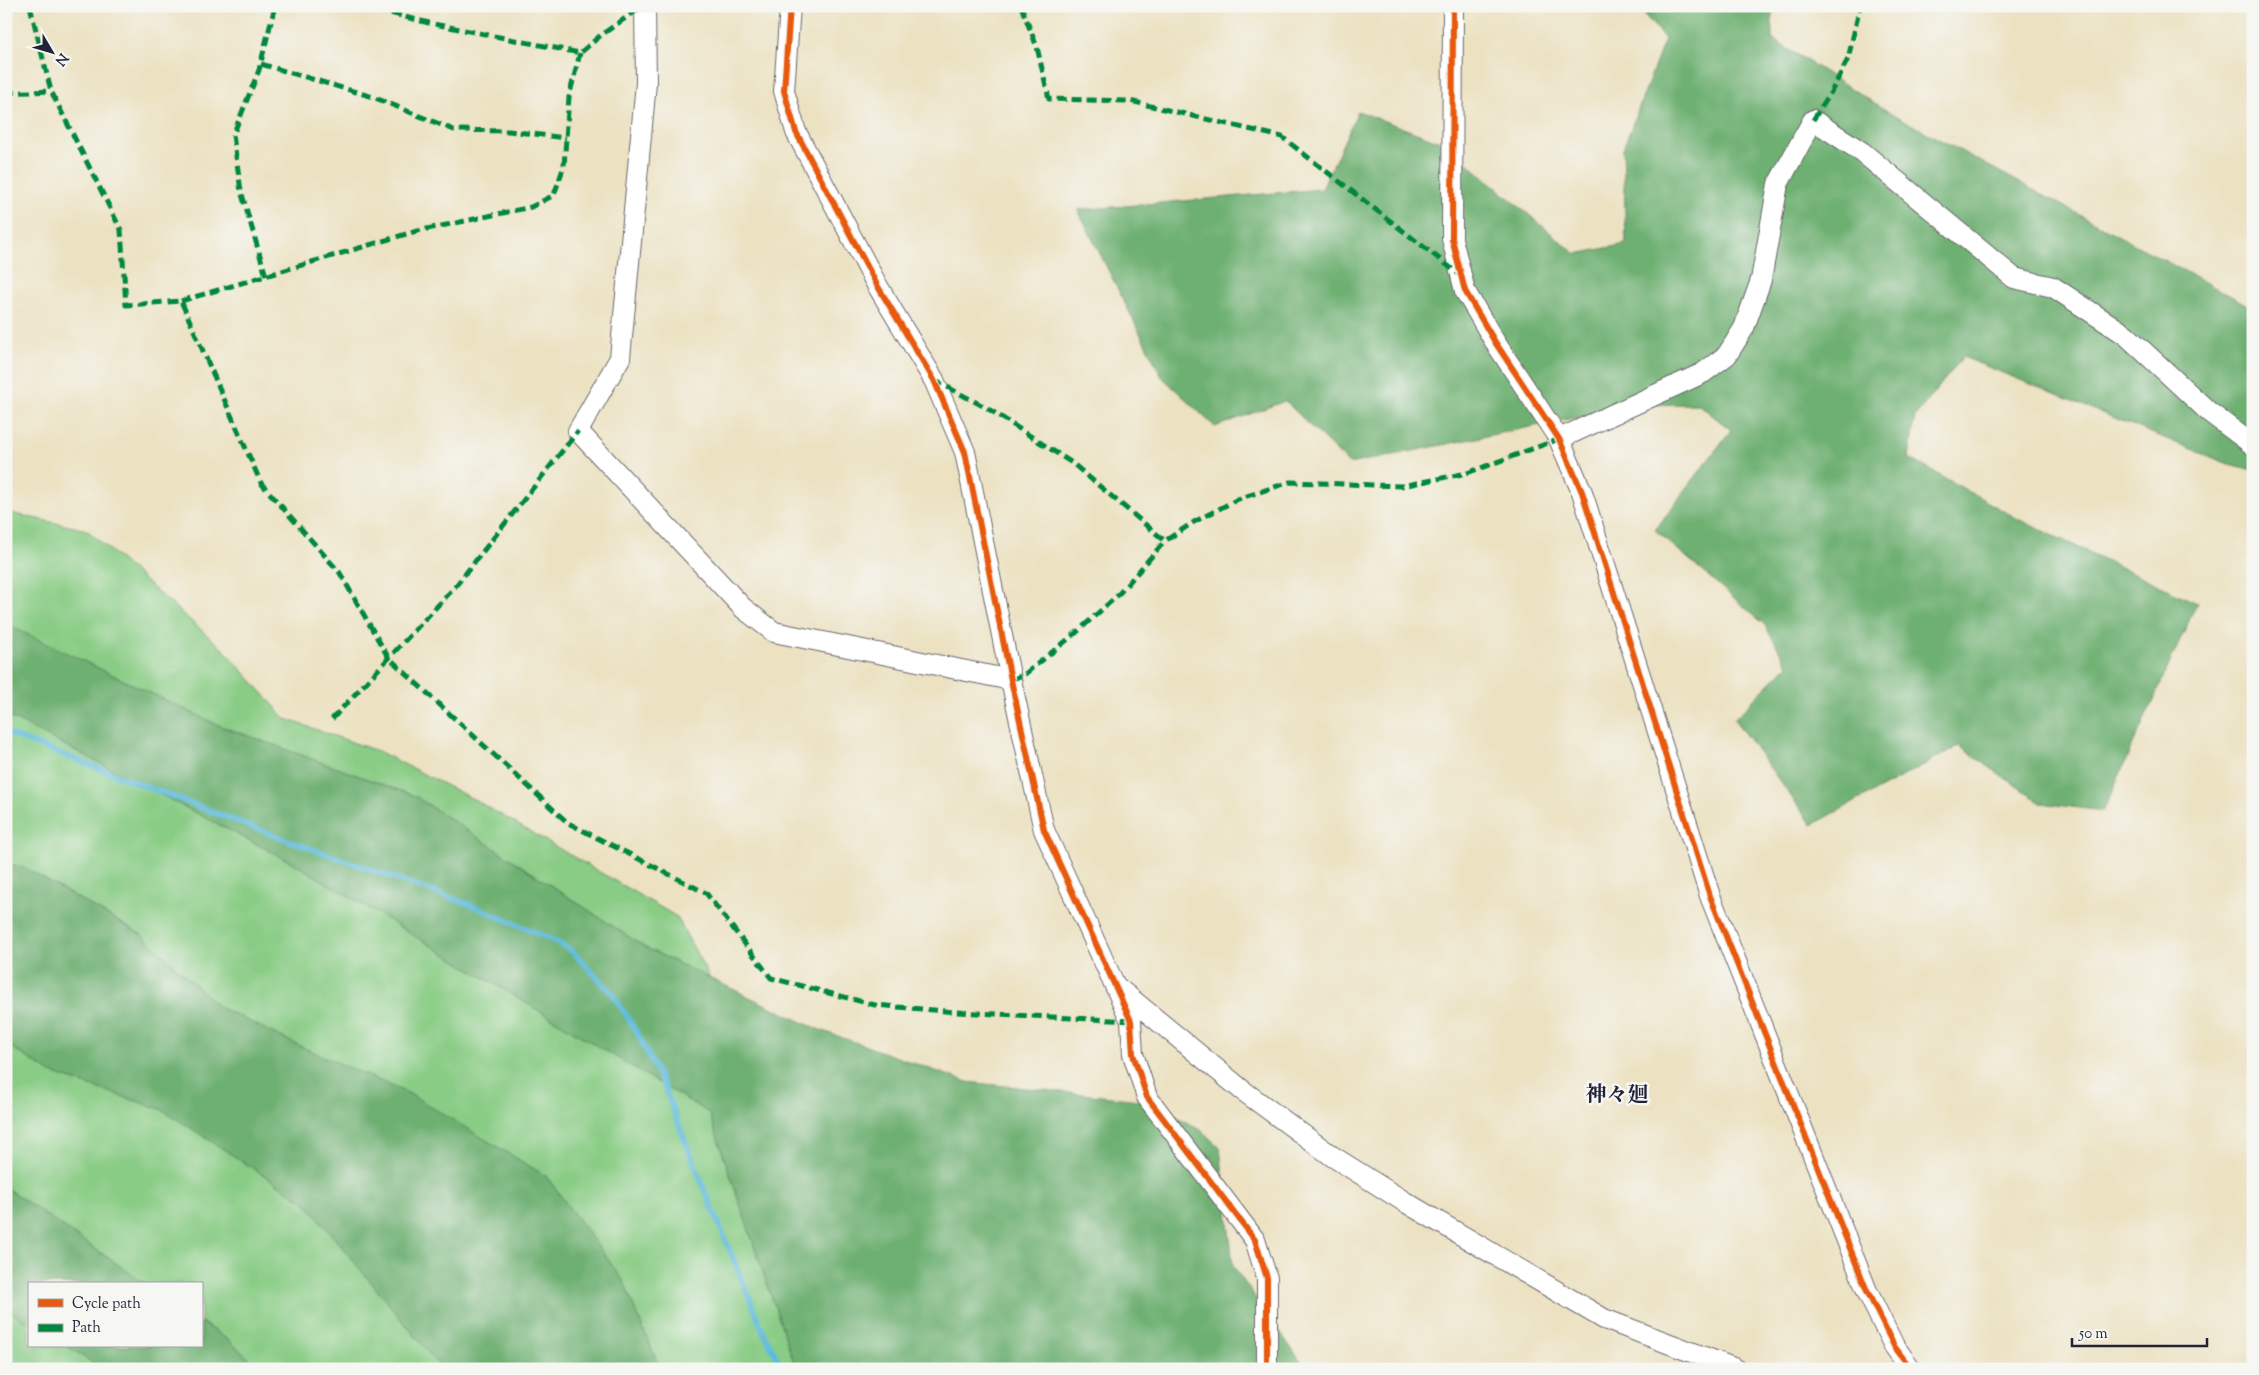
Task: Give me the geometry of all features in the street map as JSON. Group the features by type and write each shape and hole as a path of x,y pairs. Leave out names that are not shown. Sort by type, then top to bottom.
{"street":[{"path":"645,6 646,83 620,358 578,431 743,608 774,632 1010,680"},
{"path":"790,6 784,91 796,132 877,285 934,380 965,452 1010,680 1044,830 1131,1021 1133,1054 1147,1097 1255,1240 1266,1278 1266,1369"},
{"path":"1453,6 1452,239 1465,291 1495,342 1559,439 1582,492 1710,896 1867,1291 1894,1346 1911,1369"},
{"path":"1559,439 1703,373 1726,355 1744,328 1761,280 1778,184 1813,120 1862,152 2014,278 2053,286 2126,335 2209,412 2253,445"},
{"path":"1114,985 1242,1090 1332,1156 1404,1202 1604,1319 1736,1369"}],"green space":[{"path":"1637,6 1772,6 1772,39 1892,114 2253,308 2253,470 2226,463 1963,357 1915,416 1909,458 2020,520 2197,603 2103,811 2041,803 1959,746 1812,825 1734,719 1788,665 1764,624 1655,530 1731,430 1698,404 1638,405 1349,464 1285,401 1215,427 1162,377 1078,210 1322,189 1358,111 1443,143 1576,254 1626,244 1623,149 1665,39"},
{"path":"6,512 87,530 224,650 286,719 380,752 477,801 677,917 806,1158 879,1369 6,1369"},
{"path":"6,624 218,725 415,796 646,948 815,1028 967,1082 1149,1101 1201,1130 1220,1148 1233,1266 1306,1369 796,1369 709,1113 295,864 6,715"},
{"path":"6,863 25,868 142,935 219,1007 302,1047 408,1093 546,1176 623,1280 660,1369 442,1369 305,1202 163,1110 51,1073 6,1044"},
{"path":"6,1188 143,1282 28,1282 28,1322 6,1310"},
{"path":"202,1323 227,1339 261,1369 103,1369 69,1348 202,1348"}],"waterway":[{"path":"6,733 276,836 471,905 551,939 572,951 612,993 636,1031 662,1082 764,1333 783,1369"}],"marked path":[{"path":"30,6 51,91 121,230 126,305 181,301 261,483 340,573 388,657 568,823 706,893 771,978 875,1005 956,1012 1131,1021"},
{"path":"266,276 241,191 233,135 259,70 275,6"},
{"path":"362,6 429,23 580,53 601,35 643,6"},
{"path":"1021,6 1037,47 1049,99 1130,101 1282,137 1460,275"},
{"path":"1813,120 1831,92 1848,59 1860,6"},
{"path":"181,301 413,232 531,207 554,195 564,166 569,97 580,53"},
{"path":"261,64 373,97 454,130 509,131 566,138"},
{"path":"6,93 51,91"},
{"path":"934,380 987,408 1072,463 1165,541 1194,522 1238,499 1290,482 1402,486 1467,473 1559,439"},
{"path":"332,719 454,588 578,431"},
{"path":"1011,680 1025,674 1077,632 1117,596 1165,541"}],"cycle path":[{"path":"790,6 784,91 796,132 877,285 934,380 965,452 1011,680 1044,830 1131,1021 1133,1054 1147,1097 1255,1240 1267,1278 1267,1369"},
{"path":"1453,6 1452,239 1465,291 1495,342 1559,439 1582,492 1710,896 1867,1291 1894,1346 1911,1369"}],"district":[{"name":"神々廻","path":"1617,1096"}]}
